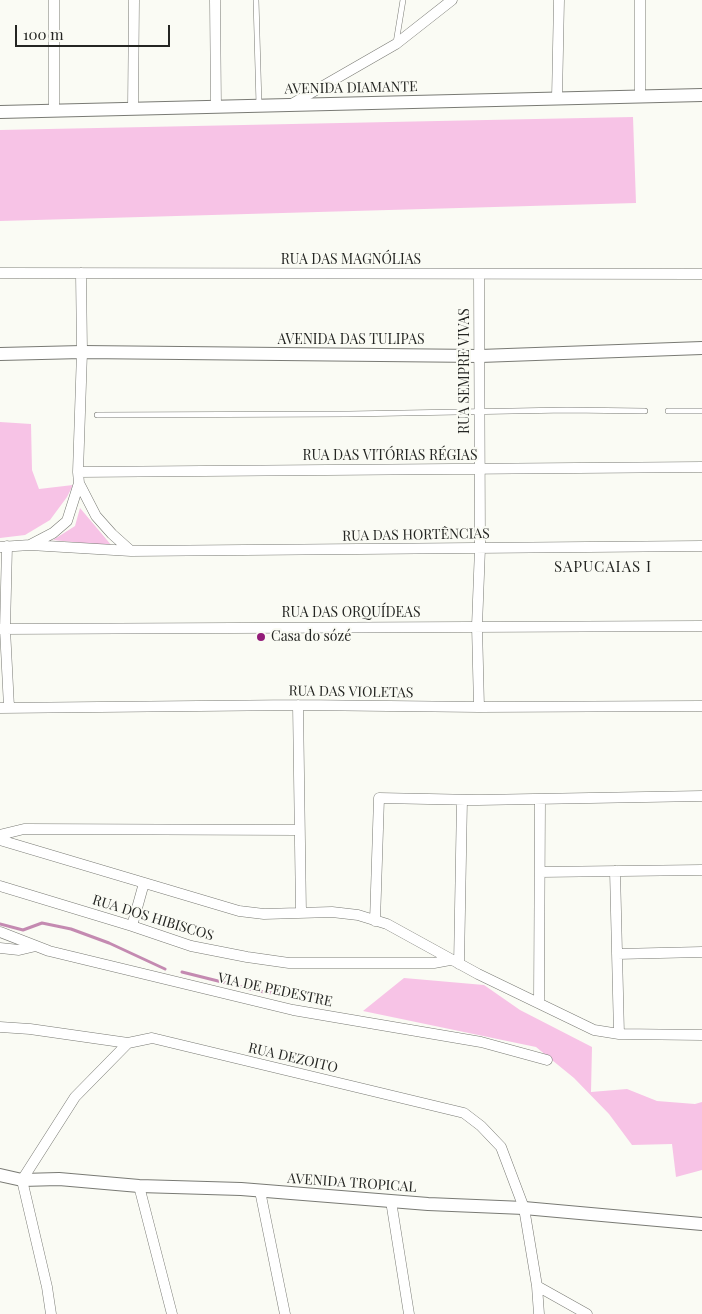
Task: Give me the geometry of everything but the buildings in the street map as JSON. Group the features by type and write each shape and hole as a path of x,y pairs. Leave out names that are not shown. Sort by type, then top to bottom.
{"street":[{"path":"54,0 54,111"},
{"path":"134,0 134,109"},
{"path":"215,0 216,107"},
{"path":"290,105 396,44 451,0"},
{"path":"557,98 559,0"},
{"path":"640,0 640,96"},
{"name":"AVENIDA DIAMANTE","path":"0,112 702,95"},
{"name":"RUA DAS MAGNÓLIAS","path":"0,273 479,274 701,271"},
{"path":"81,273 82,352 79,482 96,516 131,551"},
{"name":"RUA SEMPRE VIVAS","path":"479,274 480,548 477,626 479,707"},
{"name":"AVENIDA DAS TULIPAS","path":"0,354 82,352 480,356 700,346"},
{"name":"RUA DAS VITÓRIAS RÉGIAS","path":"78,472 702,467"},
{"path":"30,545 53,533 67,521 79,482"},
{"name":"RUA DAS HORTÊNCIAS","path":"4,546 30,545 131,551 702,546"},
{"path":"4,546 2,629 5,707"},
{"name":"RUA DAS ORQUÍDEAS","path":"2,629 702,626"},
{"path":"298,705 301,913"},
{"name":"RUA DAS VIOLETAS","path":"5,707 298,705 479,707 702,706"},
{"path":"375,921 379,798 462,800 702,796"},
{"path":"539,1004 540,799"},
{"path":"454,962 462,800"},
{"path":"0,835 24,829 300,830"},
{"path":"0,840 239,912 264,914 332,912 358,915 387,924 454,962 594,1030 619,1034 702,1035"},
{"path":"540,872 702,870"},
{"path":"615,871 619,1034"},
{"path":"132,926 144,883"},
{"name":"RUA DOS HIBISCOS","path":"0,886 191,946 247,958 289,963 454,962"},
{"name":"VIA DE PEDESTRE","path":"0,932 59,953 293,1010 481,1042 547,1060"},
{"path":"0,948 20,950 36,946"},
{"path":"617,954 702,952"},
{"name":"RUA DEZOITO","path":"0,1027 128,1043 152,1038 464,1113 481,1126 501,1147 524,1208 537,1286 539,1314"},
{"path":"51,1314 47,1287 22,1180 75,1097 128,1043"},
{"name":"AVENIDA TROPICAL","path":"0,1175 22,1180 59,1179 139,1186 260,1191 391,1201 524,1208 702,1224"},
{"path":"139,1186 172,1314"},
{"path":"260,1191 285,1314"},
{"path":"391,1201 409,1314"},
{"path":"537,1286 587,1314"}],"lane":[{"path":"256,0 259,106"},
{"path":"396,44 403,0"},
{"path":"97,415 348,414 566,410 645,411"},
{"path":"668,411 702,411"}],"shaded area":[{"path":"633,117 636,203 0,221 0,130"},
{"path":"0,422 31,424 32,470 39,489 73,485 67,497 50,520 25,535 0,538"},
{"path":"80,508 112,546 53,540 75,526"},
{"path":"404,978 484,985 520,1010 592,1047 591,1092 627,1089 657,1101 695,1104 702,1102 702,1170 676,1177 672,1144 632,1145 609,1114 574,1078 536,1047 363,1011"}],"waterway":[{"path":"0,924 23,930 42,923 71,929 109,943 165,969"},
{"path":"182,972 258,991 298,997"}],"place":[{"name":"Casa do sózé","path":"261,637"}],"district":[{"name":"SAPUCAIAS I","path":"603,567"}]}
